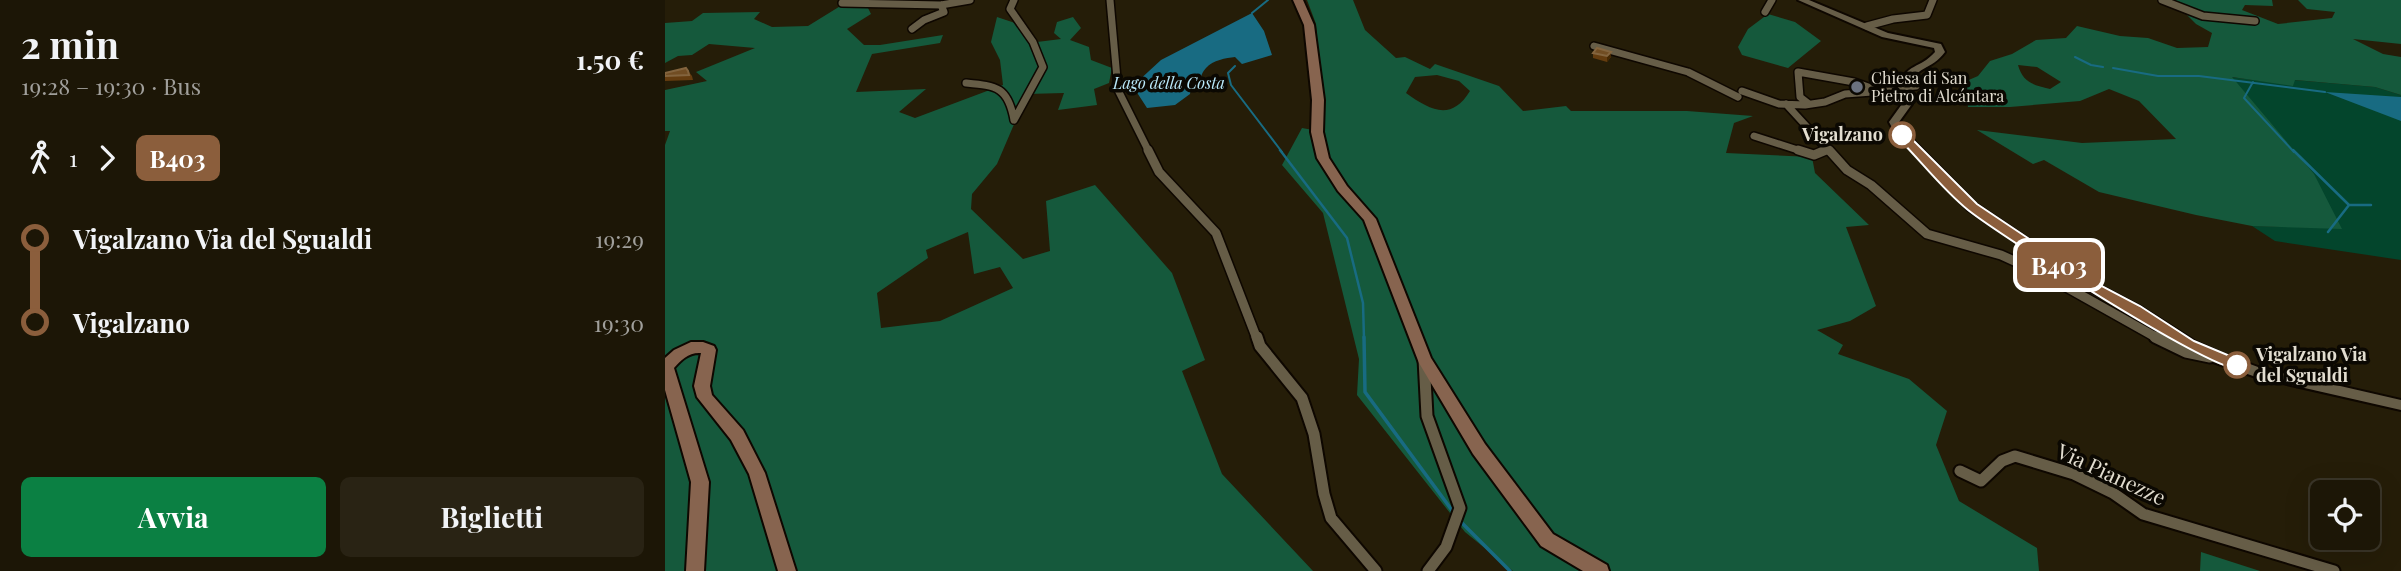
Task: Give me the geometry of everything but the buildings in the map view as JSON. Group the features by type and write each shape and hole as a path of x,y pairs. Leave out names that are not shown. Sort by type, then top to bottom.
{"main road":[{"path":"1299,0 1309,25 1318,100 1317,132 1323,158 1342,188 1370,219 1424,359 1479,449 1547,540 1600,571"},
{"path":"695,571 700,482 666,367 680,352 699,346 709,349 702,386 705,397 737,435 757,473 787,571"}],"street":[{"path":"842,3 941,5 970,0"},
{"path":"966,83 997,86 1007,93 1014,120 1030,95 1043,67 1033,41 1010,9 1014,0"},
{"path":"1110,0 1118,90 1159,172 1216,233 1259,346 1302,398 1314,434 1324,494 1331,518 1376,571"},
{"path":"1765,12 1772,0"},
{"path":"1802,0 1896,38 1938,46 1940,52 1935,60 1912,71 1902,82 1901,89 1907,104 1894,122 1899,131 1972,207 2087,284 2218,358 2256,372 2401,405"},
{"path":"1867,26 1893,19 1927,15 1933,0"},
{"path":"2162,0 2203,16 2255,21"},
{"path":"912,29 924,20 944,12 941,5"},
{"path":"1594,46 1713,82 1740,94 1786,104 1811,104 1845,94 1916,86"},
{"path":"1811,104 1800,97 1798,72 1854,82 1878,91"},
{"path":"1786,104 1826,150 1927,234 2001,255 2045,275 2186,352 2218,358"},
{"path":"1802,122 1811,104"},
{"path":"1754,136 1806,153 1818,155 1826,150"},
{"path":"1424,359 1427,416 1453,484 1459,510 1446,547 1428,571"},
{"name":"Via Pianezze","path":"1960,471 1981,481 2002,461 2015,456 2074,474 2113,493 2143,514 2334,571"}],"green space":[{"path":"1307,0 1353,0 1365,30 1396,58 1405,57 1430,69 1435,64 1499,86 1523,111 1566,106 1571,111 1687,111 1753,116 1734,123 1726,153 1812,157 1815,173 1869,225 1846,227 1876,306 1850,321 1817,330 1843,345 1838,354 1909,379 1947,411 1936,445 1959,501 2037,548 2039,571 1513,571 1465,532 1357,395 1359,359 1323,213 1282,165 1302,128 1324,132 1316,24","holes":["1437,75 1459,81 1470,91 1463,101 1448,110 1432,108 1406,93 1415,77"]},
{"path":"2172,0 2272,0 2273,6 2245,5 2242,10 2278,24 2332,18 2335,12 2307,9 2298,0 2401,0 2401,44 2353,39 2383,54 2401,57 2401,95 2375,87 2295,80 2293,86 2232,77 2314,174 2342,229 2252,226 2099,192 2044,160 2033,164 1977,130 2082,143 2176,139 2139,101 2109,89 2080,101 2010,107 1968,107 1964,82 1978,76 1990,61 2012,54 2036,40 2066,38 2077,26 2120,36 2148,38 2177,48 2208,47 2212,33 2196,24","holes":["2018,65 2037,67 2061,82 2050,89 2034,84 2023,76"]},
{"path":"866,4 871,14 847,29 864,45 943,35 940,43 872,54 856,92 926,89 899,112 915,118 1003,85 1000,60 991,42 997,17 1018,24 1029,43 1061,39 1054,33 1057,22 1073,17 1081,28 1070,40 1089,47 1091,60 1112,68 1109,83 1094,89 1097,105 1058,110 1064,93 1027,94 997,164 972,194 971,209 1023,259 1050,251 1046,201 1095,185 1172,273 1205,360 1182,371 1222,474 1313,571 794,571 762,470 710,394 708,384 714,347 702,342 688,343 665,360 665,145 670,131 665,131 665,90 707,81 696,72 755,48 709,44 692,55 678,56 665,63 665,23 692,21 703,13 760,12 754,19 772,27 808,26 842,5","holes":["968,232 974,274 1000,267 1013,288 940,321 881,328 877,293 928,258 926,250"]},
{"path":"1768,14 1795,22 1821,41 1788,68 1742,55 1738,47 1748,29"},
{"path":"2231,77 2293,85 2294,80 2375,87 2401,95 2401,260 2275,241 2252,226 2341,228"},
{"path":"699,351 703,356 696,388 698,400 731,439 750,476 779,571 703,571 707,479 673,366 677,359"},
{"path":"665,396 692,486 687,571 665,571"},
{"path":"2201,552 2260,571 2200,571"}],"water":[{"name":"Lago della Costa","path":"1252,13 1264,31 1272,55 1242,64 1235,57 1216,61 1206,68 1191,87 1190,94 1175,105 1147,108 1136,91 1136,83 1161,60"},
{"path":"2325,92 2401,97 2401,121"}],"waterway":[{"path":"1252,13 1268,0"},
{"path":"2075,57 2091,65 2103,67"},
{"path":"1235,66 1228,73 1231,85 1282,152"},
{"path":"2113,68 2158,76 2199,76 2253,83"},
{"path":"2253,83 2325,92"},
{"path":"2253,83 2244,98 2294,152"},
{"path":"1280,150 1347,238 1363,303 1364,339"},
{"path":"2293,150 2349,205"},
{"path":"2328,232 2349,205"},
{"path":"2349,205 2371,205"},
{"path":"1364,337 1365,392 1454,513"},
{"path":"1460,521 1510,571"}],"bus line":[{"name":"B403","path":"1902,135 1925,155 1972,207 2087,284 2135,309 2189,344 2237,365"}],"place":[{"name":"Chiesa di San Pietro di Alcántara","path":"1857,87"},
{"name":"Vigalzano","path":"1902,135"},
{"name":"Vigalzano Via del Sgualdi","path":"2237,365"}]}
